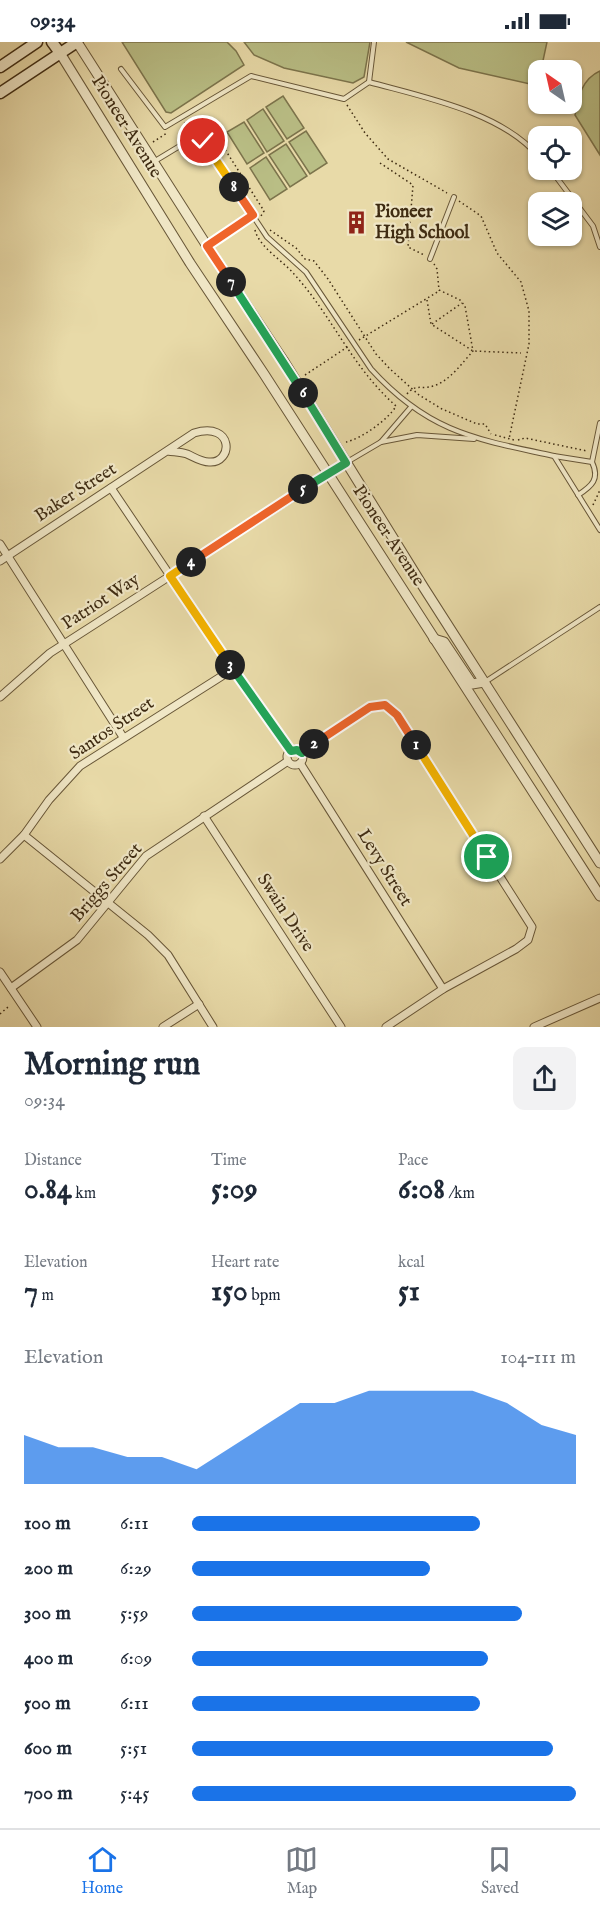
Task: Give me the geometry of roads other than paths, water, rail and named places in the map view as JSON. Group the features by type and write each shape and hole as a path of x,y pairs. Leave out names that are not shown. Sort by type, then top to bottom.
{"main road":[{"path":"0,67 37,42"},
{"name":"Pioneer Avenue","path":"52,42 60,53"},
{"path":"0,93 77,42"}],"street":[{"name":"Pioneer Avenue","path":"77,42 207,246 283,360 600,863"},
{"name":"Pioneer Avenue","path":"60,53 190,263 600,896"},
{"name":"Baker Street","path":"0,561 8,555 111,488 168,450 194,433 212,429 220,433 225,440 226,448 224,456 217,461 209,462 185,453 168,450"},
{"name":"Patriot Way","path":"0,697 63,644 346,463"},
{"path":"111,488 291,751"},
{"path":"0,544 123,737"},
{"path":"434,639 444,642 472,684 484,682"},
{"name":"Santos Street","path":"0,859 24,835 49,800 80,766 233,669"},
{"path":"302,753 370,707 385,705 397,715 532,927 528,940 516,949 443,989 386,1027"},
{"path":"297,750 302,753 300,763 292,764 288,761 291,751 297,750"},
{"name":"Briggs Street","path":"11,988 77,940 146,856 288,761"},
{"name":"Levy Street","path":"300,763 443,989"},
{"name":"Swain Drive","path":"204,816 341,1027"},
{"path":"24,835 147,935 168,955 213,1027"},
{"path":"0,972 37,1027"},
{"path":"534,1027 600,998"},
{"path":"164,1027 198,1004"}],"lane":[{"path":"121,69 165,127 251,76 344,99 369,82 374,42"},
{"path":"369,82 437,101 498,124 528,145"},
{"path":"153,162 193,138 201,139 267,237 306,272 371,369 411,407 441,424 477,439"},
{"path":"558,180 593,226 600,247"},
{"path":"430,258 454,197"},
{"path":"207,246 253,215"},
{"path":"346,463 381,442 411,407"},
{"path":"578,495 592,486 596,478 597,469 592,462 600,423"},
{"path":"381,442 417,435 477,439 592,462"},
{"path":"554,456 600,530"},
{"path":"484,682 600,607"}],"place":[{"name":"Pioneer High School","path":"357,222"}]}
